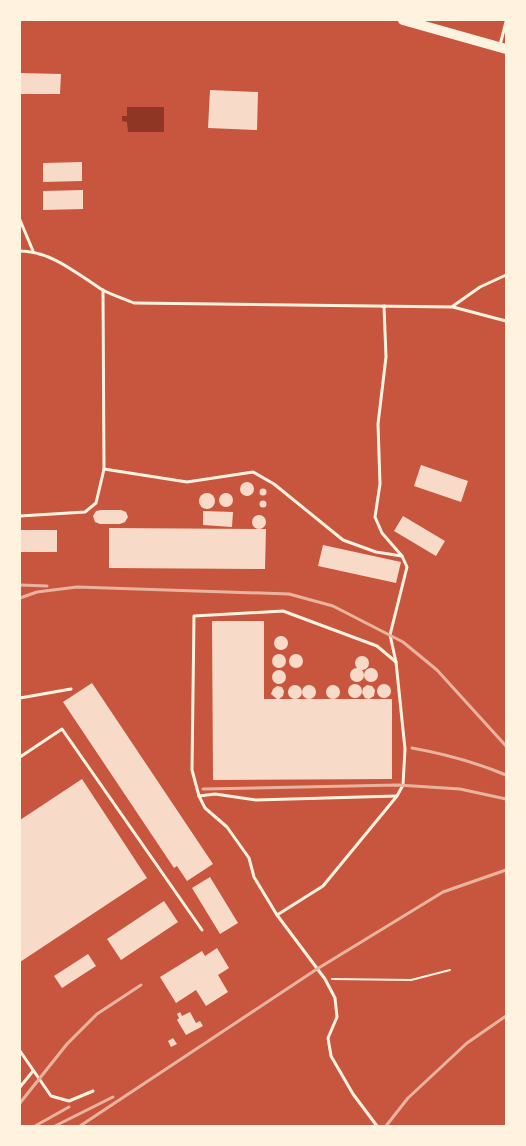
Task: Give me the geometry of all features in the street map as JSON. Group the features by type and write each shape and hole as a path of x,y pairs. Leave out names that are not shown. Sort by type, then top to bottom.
{"main road":[{"path":"403,20 503,48"}],"lane":[{"path":"503,48 506,22"},
{"path":"20,220 33,251"},
{"path":"20,252 33,251 70,268 103,290 134,303 453,307 506,321"},
{"path":"453,307 480,287 506,275"},
{"path":"20,516 85,512 96,503 104,469 103,290"},
{"path":"277,915 323,886 397,796 403,785 405,749 396,662 390,635 407,567 402,556 382,532 376,517 380,484 378,424 386,356 384,306"},
{"path":"104,469 187,482 253,472 274,484 343,540 376,552 402,556"},
{"path":"377,1126 353,1094 331,1056 328,1038 337,1017 335,998 325,979 277,915 254,877 249,858 227,827 205,808 199,796 192,770 194,616 283,611 376,646 396,662"},
{"path":"20,698 71,689"},
{"path":"20,758 62,729 202,930"},
{"path":"199,796 215,794 256,800 397,796"},
{"path":"20,1051 51,1096 69,1101 93,1091"},
{"path":"20,1087 33,1071"}],"path":[{"path":"325,979 411,980 450,970"}],"shaded area":[{"path":"127,107 164,107 164,132 128,132 127,122 122,121 122,116 127,116"}],"building":[{"path":"20,73 61,74 60,94 20,94"},
{"path":"210,90 258,92 257,130 208,128"},
{"path":"82,162 82,181 43,182 43,163"},
{"path":"83,190 83,209 43,210 43,191"},
{"path":"421,465 468,481 461,502 414,486"},
{"path":"247,482 252,484 254,489 252,494 247,496 242,494 240,489 242,484"},
{"path":"263,488 267,492 263,496 259,492"},
{"path":"207,493 213,495 215,501 213,507 207,509 201,507 199,501 201,495"},
{"path":"223,493 229,493 233,500 229,507 223,507 219,503 219,497"},
{"path":"263,500 267,504 263,508 259,504"},
{"path":"121,510 126,512 128,517 125,522 120,524 100,524 95,522 93,516 96,511"},
{"path":"203,511 233,512 232,527 203,525"},
{"path":"259,515 264,517 266,522 264,527 259,529 254,527 252,522 254,517"},
{"path":"403,516 445,541 436,556 394,531"},
{"path":"109,528 266,529 265,569 109,568"},
{"path":"21,530 57,530 57,552 21,552"},
{"path":"323,545 401,562 396,583 318,566"},
{"path":"212,621 264,621 264,699 277,699 271,694 277,686 282,687 284,691 283,696 279,699 392,699 392,779 213,780"},
{"path":"281,636 286,638 288,643 286,648 281,650 276,648 274,643 276,638"},
{"path":"279,654 284,656 286,661 284,666 279,668 274,666 272,661 274,656"},
{"path":"296,654 301,656 303,661 301,666 296,668 291,666 289,661 291,656"},
{"path":"362,656 367,658 369,663 367,668 362,670 357,668 355,663 357,658"},
{"path":"357,668 362,670 364,675 362,680 357,682 352,680 350,675 352,670"},
{"path":"371,668 376,670 378,675 376,680 371,682 366,680 364,675 366,670"},
{"path":"279,670 284,672 286,677 284,682 279,684 274,682 272,677 274,672"},
{"path":"92,683 213,864 187,881 177,866 174,868 63,702"},
{"path":"355,684 360,686 362,691 360,696 355,698 350,696 348,691 350,686"},
{"path":"384,684 389,686 391,691 389,696 384,698 379,696 377,691 379,686"},
{"path":"295,685 300,687 302,692 300,697 295,699 290,697 288,692 290,687"},
{"path":"309,685 314,687 316,692 314,697 309,699 304,697 302,692 304,687"},
{"path":"333,685 338,687 340,692 338,697 333,699 328,697 326,692 328,687"},
{"path":"367,685 372,686 375,690 374,696 369,699 365,698 362,693 363,688"},
{"path":"82,779 147,878 20,962 20,820"},
{"path":"210,877 238,923 220,934 192,888"},
{"path":"164,901 178,922 121,960 107,939"},
{"path":"217,948 229,968 218,975 228,992 206,1006 196,990 176,1003 160,977 202,951 205,956"},
{"path":"88,954 96,966 62,988 54,976"},
{"path":"180,1012 182,1016 190,1012 196,1023 200,1021 203,1026 186,1035 177,1020 179,1018 177,1014"},
{"path":"173,1038 177,1044 171,1047 168,1041"}],"railway":[{"path":"20,585 47,586"},
{"path":"20,598 37,592 77,587 289,594 333,606 403,642 437,670 506,746"},
{"path":"412,748 460,759 506,775"},
{"path":"203,789 398,785 460,789 506,799"},
{"path":"80,1126 317,969 443,892 506,870"},
{"path":"20,1103 67,1044 97,1014 141,985"},
{"path":"386,1126 408,1098 467,1043 506,1016"},
{"path":"55,1126 113,1097"},
{"path":"35,1126 69,1107"}]}
